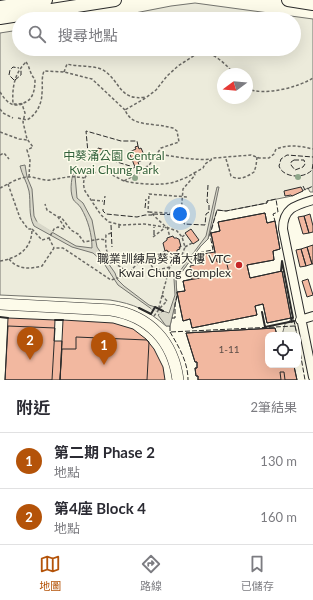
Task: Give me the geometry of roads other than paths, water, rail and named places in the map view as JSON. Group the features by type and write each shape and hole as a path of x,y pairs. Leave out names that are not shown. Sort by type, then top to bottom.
{"main road":[{"path":"0,7 46,0"},
{"path":"38,12 115,0"},
{"path":"288,0 313,4"},
{"path":"0,18 12,16"}],"street":[{"path":"313,200 293,207 285,216 283,222 300,320 313,377"},
{"path":"0,304 111,310 124,312 135,316 153,329 166,344 177,369 178,380"},
{"path":"300,320 313,316"}],"waterway":[{"path":"35,222 51,232"},
{"path":"152,308 163,315"}],"place":[{"name":"職業訓練局葵涌大樓 VTC Kwai Chung Complex","path":"239,265"},
{"name":"第4座 Block 4","path":"30,360"},
{"name":"第二期 Phase 2","path":"104,365"}],"park label":[{"name":"中葵涌公園 Central Kwai Chung Park","path":"114,162"}]}
